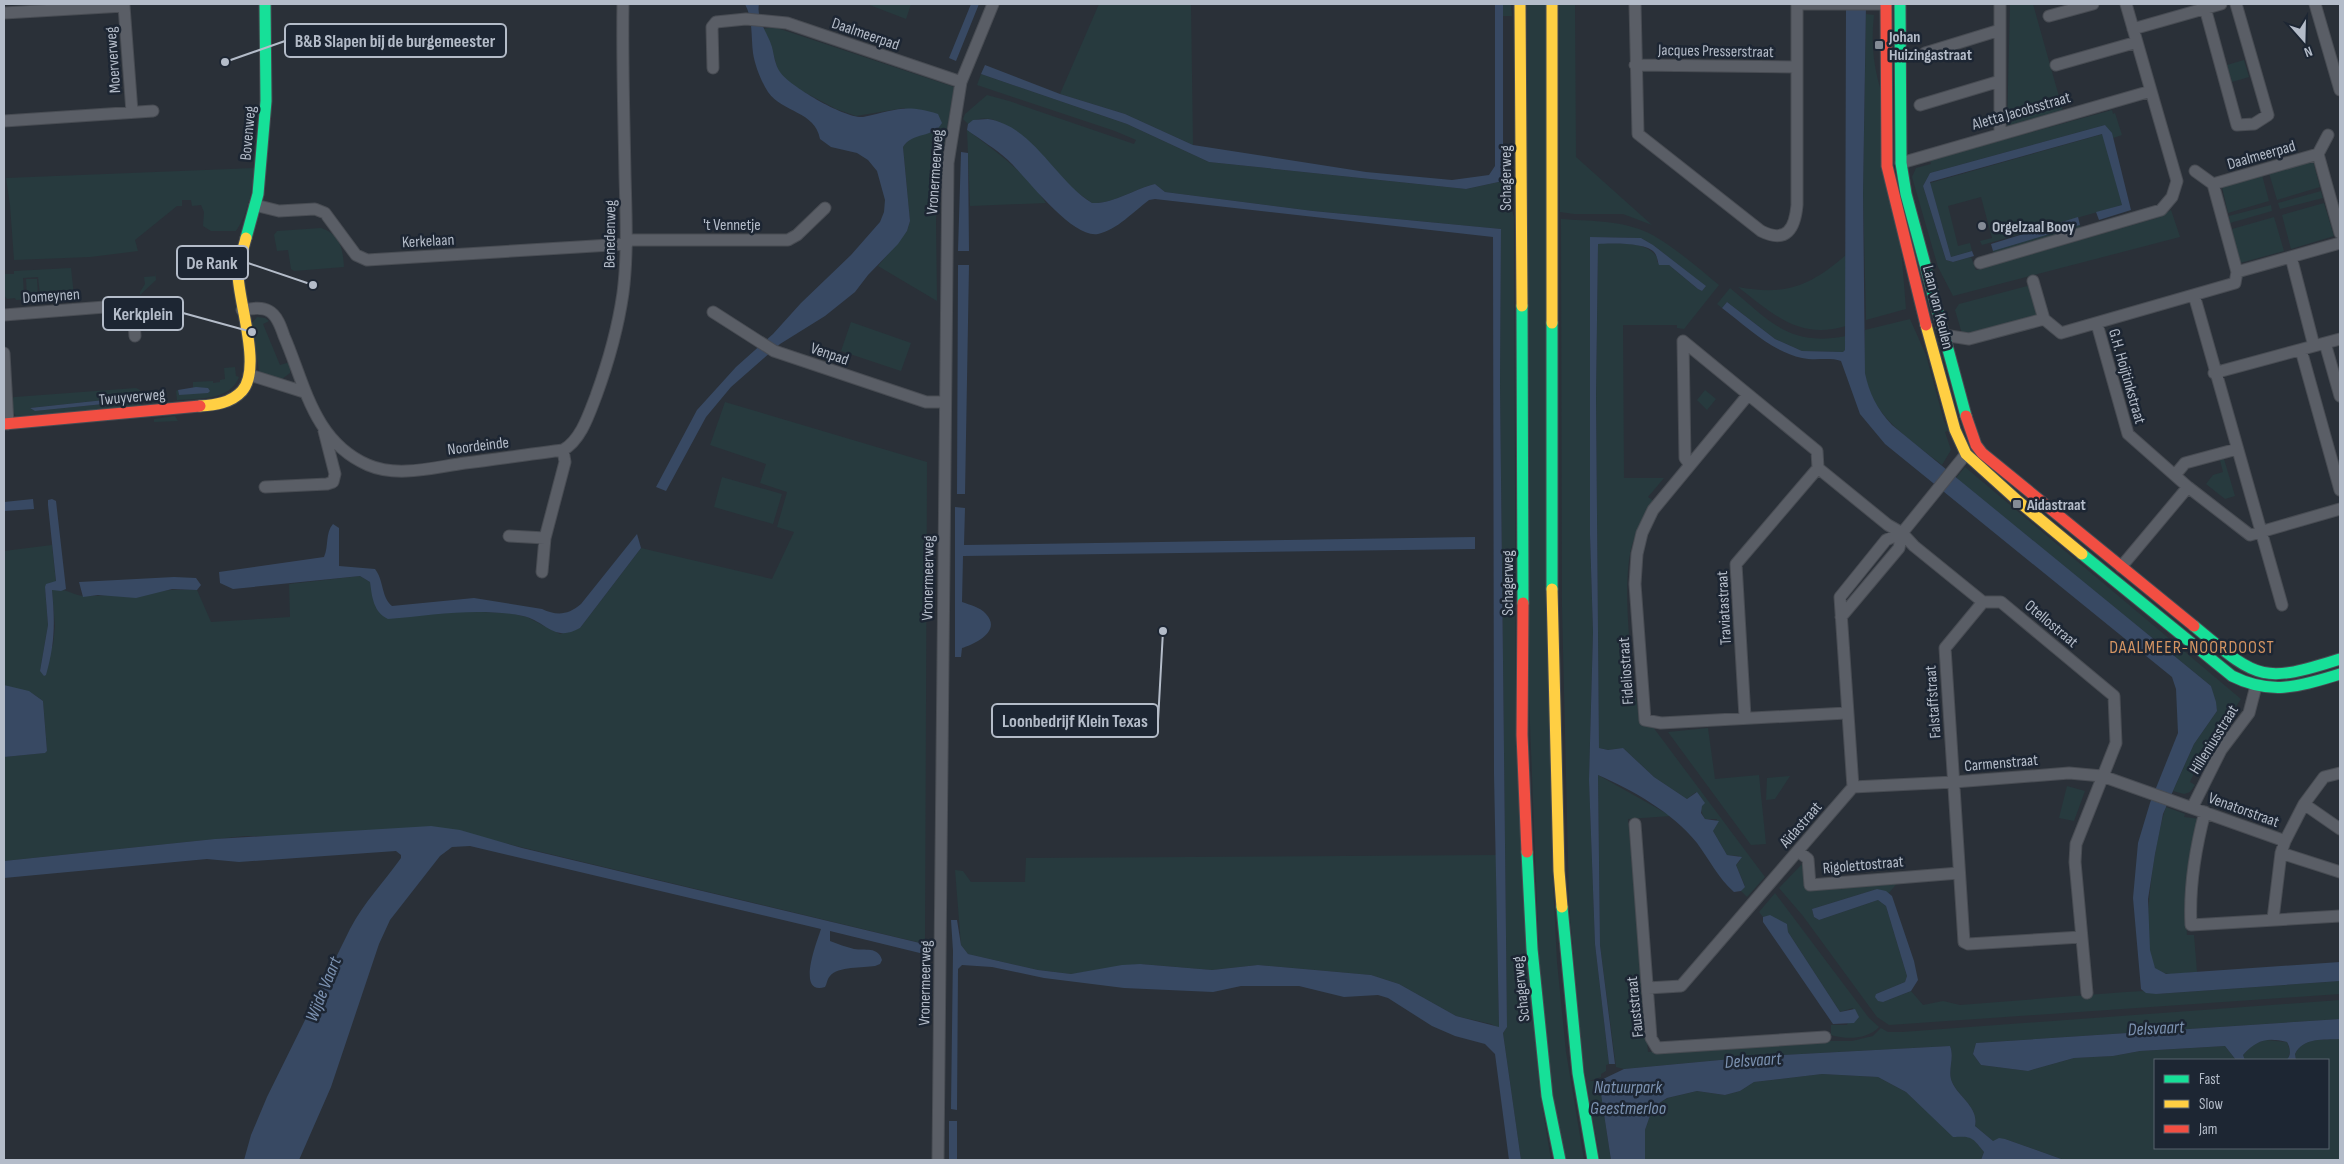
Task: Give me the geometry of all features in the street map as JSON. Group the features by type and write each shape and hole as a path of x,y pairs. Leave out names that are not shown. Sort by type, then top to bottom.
{"street":[{"name":"Bovenweg","path":"250,375 242,310 239,263 258,194 266,101 265,4"},
{"name":"Benedenweg","path":"563,450 575,440 590,412 605,368 619,314 627,242 623,4"},
{"name":"Vronermeerweg","path":"938,1160 944,402 948,170 961,82 993,4"},
{"name":"Schagerweg","path":"1520,4 1521,420 1524,548 1522,735 1532,949 1547,1096 1560,1160"},
{"path":"1552,4 1552,614 1559,870 1578,1073 1593,1160"},
{"path":"1635,4 1638,134 1761,231 1776,236 1789,231 1794,223 1796,213 1797,4 1886,4"},
{"name":"Laan van Keulen","path":"2340,659 2284,676 2258,673 2241,665 1982,453 1976,445 1964,409 1906,194 1901,162 1900,4 1886,4 1888,166 1922,311 1956,430 1966,454 2018,501 2232,676 2256,686 2287,689 2340,674"},
{"path":"2000,4 2000,132"},
{"path":"2049,16 2092,4"},
{"path":"1980,263 2161,210 2172,196 2177,181 2126,4"},
{"path":"2133,29 2221,4"},
{"path":"2206,8 2237,125 2254,124 2268,115 2236,4"},
{"path":"2314,4 2334,50 2340,90"},
{"name":"Moerverweg","path":"4,13 124,6 132,112"},
{"path":"4,8 4,13"},
{"name":"Daalmeerpad","path":"713,68 712,27 716,22 746,18 787,23 961,82"},
{"path":"1925,53 2000,30"},
{"name":"Aletta Jacobsstraat","path":"2056,64 2137,42"},
{"name":"Jacques Presserstraat","path":"1635,65 1796,66"},
{"path":"1920,105 2000,81"},
{"name":"Aletta Jacobsstraat","path":"1901,162 2000,132 2151,91"},
{"name":"Moerverweg","path":"4,121 153,111"},
{"name":"Daalmeerpad","path":"2328,135 2318,154 2340,233"},
{"name":"Daalmeerpad","path":"2213,184 2318,154"},
{"path":"1888,166 1901,162"},
{"name":"Daalmeerpad","path":"2195,171 2213,184 2236,278"},
{"name":"Kerkelaan","path":"255,206 279,211 315,209 325,213 356,255 366,260 627,242"},
{"name":"'t Vennetje","path":"627,242 788,240 797,235 825,208"},
{"path":"2236,278 2291,257 2340,243"},
{"path":"2291,257 2320,345 2340,396"},
{"name":"G.H. Hoijtinkstraat","path":"2044,319 2061,333 2194,295 2236,278"},
{"path":"1950,336 1969,339 2044,319 2033,282"},
{"path":"2194,295 2214,373 2282,605"},
{"name":"Domeynen","path":"4,315 130,305 133,309 135,336"},
{"name":"Noordeinde","path":"242,310 262,308 269,311 275,317 294,358 304,392 323,426 339,445 369,465 400,471 563,450"},
{"name":"Venpad","path":"713,312 774,351 926,402 944,402"},
{"name":"G.H. Hoijtinkstraat","path":"2097,324 2128,434 2188,486 2250,535 2261,532"},
{"path":"2214,373 2340,339"},
{"path":"1690,465 1684,458 1683,341 1817,451 1818,468 1888,525 1902,533 1914,546 1982,602"},
{"path":"2301,350 2340,490"},
{"path":"4,353 6,424"},
{"path":"250,375 304,392"},
{"name":"Twuyverweg","path":"6,424 222,403 231,400 243,390 250,375"},
{"name":"Fideliostraat","path":"1748,395 1649,517 1637,554 1635,584 1646,720 1661,723 1846,712"},
{"name":"Noordeinde","path":"265,487 327,484 333,482 335,474 323,426"},
{"path":"1853,787 1846,712 1840,598 1886,540 1902,533 1953,469 1976,445"},
{"path":"2175,475 2184,463 2237,449"},
{"path":"542,572 545,538 565,462 563,450"},
{"name":"Traviatastraat","path":"1745,717 1736,564 1818,468"},
{"path":"2112,577 2188,486"},
{"path":"2261,532 2340,509"},
{"path":"509,536 545,538"},
{"name":"Otellostraat","path":"1982,602 2001,602 2114,696 2116,743 2102,776"},
{"name":"Falstaffstraat","path":"1954,782 1945,648 1982,602"},
{"path":"2256,686 2258,673"},
{"name":"Hilleniusstraat","path":"2192,808 2221,750 2249,713 2256,686"},
{"name":"Carmenstraat","path":"1853,787 1954,782 2069,773 2102,776 2192,808"},
{"name":"Venatorstraat","path":"2274,919 2283,847 2304,804 2324,778 2340,773"},
{"path":"2087,993 2075,862 2076,844 2102,776"},
{"path":"1954,782 1964,942 1968,944 2081,937"},
{"name":"Aïdastraat","path":"1648,988 1682,986 1853,787"},
{"name":"Venatorstraat","path":"2304,804 2340,829"},
{"name":"Venatorstraat","path":"2192,808 2340,872"},
{"path":"2205,812 2197,841 2192,873 2191,925 2340,916"},
{"name":"Fauststraat","path":"1635,824 1651,1038 1657,1048 1825,1037"},
{"name":"Rigolettostraat","path":"1798,851 1808,859 1810,885 1959,873"}],"green space":[{"path":"867,4 911,4 906,19"},
{"path":"1099,4 1191,4 1193,145 1125,114 1060,94"},
{"path":"1503,4 1511,4 1512,16 1503,16"},
{"path":"1527,4 1546,4 1552,863 1557,962 1566,1052 1584,1160 1565,1160 1551,1086 1539,958 1528,672"},
{"path":"1559,4 1575,4 1576,157 1652,225 1623,214 1574,214 1560,212"},
{"path":"2010,4 2033,4 2063,111 2007,127"},
{"path":"1866,14 1874,15 1873,53 1881,91 1902,259 1906,309 1866,320 1863,193"},
{"path":"774,27 954,87 939,175 936,221 937,301 878,266 907,231 910,221 903,147 913,138 936,131 904,108 856,116 836,109 800,90 786,81 778,71 771,45 763,29"},
{"path":"2244,60 2249,77 2232,82 2227,65"},
{"path":"981,74 1127,124 1209,162 1466,189 1503,181 1514,217 1516,748 1539,1087 1551,1160 1521,1160 1503,1033 1507,1027 1500,385 1501,229 1313,211 1165,192 1155,184 1116,199 1092,203 1077,193 1039,153 1011,128 996,121 982,119 968,124 963,119 965,114 987,95 1134,144 1136,140 1115,131 977,85"},
{"path":"2112,110 2113,114 2115,113 2122,135 2113,138 2105,125 1930,173 1923,186 1946,260 1953,262 1971,257 1976,270 2157,218 2171,210 2180,237 1953,296 1938,267 1912,177 1916,168 1931,164 1930,160"},
{"path":"967,130 1020,172 1046,203 970,206"},
{"path":"2103,134 2122,205 1982,245 1980,241 1992,238 1981,197 1948,206 1958,246 1970,243 1972,251 1951,257 1930,183"},
{"path":"2313,161 2320,187 2277,200 2269,173"},
{"path":"255,168 247,209 236,231 211,231 203,226 204,212 201,205 192,206 191,200 182,200 182,206 177,206 135,240 138,251 90,257 14,260 6,178"},
{"path":"2262,175 2269,201 2228,213 2222,187"},
{"path":"2321,191 2323,198 2280,209 2278,203"},
{"path":"2324,203 2334,236 2291,249 2282,215"},
{"path":"2271,205 2272,211 2230,223 2229,216"},
{"path":"2274,217 2284,251 2240,263 2232,229"},
{"path":"1561,219 1613,223 1644,231 1673,248 1719,285 1684,329 1677,328 1677,325 1623,325 1624,478 1664,478 1648,497 1655,502 1642,521 1633,542 1627,579 1628,628 1639,716 1653,727 1765,877 1747,897 1741,891 1745,886 1736,865 1740,861 1739,856 1727,855 1713,831 1717,819 1705,819 1696,792 1687,799 1654,777 1623,748 1608,750 1599,748 1596,397 1598,243 1639,245 1652,252 1657,257 1657,262 1669,265 1698,289 1702,291 1705,286 1653,245 1641,238 1590,237 1590,535 1593,632 1589,778 1595,944 1609,1064 1606,1065 1606,1071 1601,1074 1601,1077 1589,1081 1599,1081 1611,1160 1600,1160 1583,1063 1569,904 1562,607"},
{"path":"2080,225 2081,228 1994,254 1993,251"},
{"path":"321,228 332,234 339,243 343,254 344,267 294,271 291,269 288,250 277,251 274,235 277,231"},
{"path":"1846,255 1846,326 1814,330 1800,327 1775,315 1738,287 1770,290 1796,286 1821,274"},
{"path":"71,268 74,296 7,299 4,295 4,274 14,274 14,271","holes":["38,277 40,295 38,295 37,279 26,279 27,296 24,296 23,278"]},
{"path":"156,276 156,280 140,295 145,284 144,277"},
{"path":"2031,285 2041,316 1963,337 1955,310 1959,304"},
{"path":"1730,288 1770,321 1795,335 1810,338 1846,336 1845,350 1843,352 1802,351 1775,339 1727,302 1722,308 1717,304"},
{"path":"257,317 265,318 269,321 263,324 280,365 290,362 290,373 282,379 259,372 252,323"},
{"path":"1910,319 1926,355 1944,421 1949,430 1945,432 1951,450 1942,465 1894,426 1883,414 1868,388 1865,373 1865,330"},
{"path":"851,322 911,343 901,371 841,351"},
{"path":"235,367 236,376 239,377 235,385 229,390 213,397 177,400 176,391 178,390 179,395 205,388 193,388 193,382 220,382 220,380 225,379 224,368"},
{"path":"136,388 140,390 141,407 16,416 12,410 11,398","holes":["132,397 133,401 35,411 30,408"]},
{"path":"1705,390 1716,399 1707,410 1697,400"},
{"path":"164,392 166,402 148,403 143,399 143,397 150,396 151,399 164,398"},
{"path":"725,402 927,462 925,944 496,841 245,836 4,861 4,757 44,753 47,751 43,701 33,694 4,685 4,551 52,545 56,582 45,587 48,625 40,671 53,645 55,626 52,590 57,589 85,596 197,590 211,622 290,617 289,584 360,576 370,582 376,608 509,613 527,617 560,634 580,628 641,548 772,579 794,532 777,527 787,492 760,483 766,464 710,445"},
{"path":"175,416 178,421 154,422 154,419"},
{"path":"2224,459 2235,496 2225,499 2206,484 2213,475 2223,472 2220,460"},
{"path":"1965,467 2241,699 2200,760 2190,782 2195,785 2190,792 2184,794 2173,791 2194,744 2217,711 2211,686 1956,478"},
{"path":"722,477 782,494 773,524 714,507"},
{"path":"1708,728 1715,779 1759,775 1766,844 1751,845 1668,732"},
{"path":"1598,775 1671,816 1628,819 1648,1052 1822,1041 1852,1041 1873,1036 1881,1028 1888,1032 1902,1032 2340,1000 2340,1019 1976,1043 1973,1054 1981,1065 2028,1071 2074,1058 2113,1056 2140,1051 2225,1046 2235,1059 2154,1059 2154,1149 2329,1149 2329,1059 2296,1059 2295,1054 2303,1045 2314,1040 2340,1039 2340,1160 2064,1160 2005,1139 1993,1141 1975,1126 1974,1114 1971,1108 1952,1082 1950,1046 1763,1056 1624,1069 1616,1067 1600,945"},
{"path":"1790,776 1775,799 1766,800 1767,778"},
{"path":"2067,786 2085,791 2074,821 2059,818"},
{"path":"2166,807 2185,814 2184,817 2200,819 2186,922 2187,935 2194,935 2197,972 2176,974 2160,972 2156,969 2151,958 2148,939 2150,890 2153,864"},
{"path":"1496,855 1499,1028 1491,1024 1456,1016 1399,984 1371,975 1258,965 1212,970 1140,964 1071,974 1038,970 968,954 961,945 955,870 963,871 971,882 1025,882 1026,858"},
{"path":"1804,862 1808,887 1899,881 1888,894 1877,889 1812,909 1814,917 1819,920 1878,900 1886,906 1907,976 1905,982 1876,994 1883,1002 1911,991 1923,1005 1943,1001 1960,1005 2126,992 2144,991 2156,994 2340,981 2340,994 1889,1025 1877,1017 1803,916 1779,888"},
{"path":"1775,893 1869,1018 1879,1027 1874,1031 1857,1037 1844,1038 1831,1035 1831,1025 1847,1025 1853,1008 1840,1012 1788,932 1787,924 1770,916 1763,917 1759,912"},
{"path":"2266,1040 2287,1042 2290,1051 2288,1059 2245,1059 2243,1055 2254,1044"},
{"path":"1822,1074 1878,1077 1906,1092 1943,1126 1973,1138 1984,1152 1981,1159 1645,1160 1645,1130 1653,1107 1668,1098 1697,1091 1725,1095 1740,1091 1754,1082"}],"water":[{"path":"745,4 759,4 759,16 772,47 778,69 785,78 806,93 844,113 855,116 863,117 899,109 916,109 938,114 942,123 934,131 912,139 903,147 910,221 907,231 898,244 868,275 855,292 825,316 780,344 731,387 706,417 666,491 656,487 697,410 736,367 773,334 801,303 851,255 880,222 884,212 885,200 877,171 868,160 857,153 831,147 820,139 812,123 774,99 768,92 755,63 751,22"},
{"path":"971,4 979,4 956,61 949,58"},
{"path":"1495,4 1503,4 1503,181 1466,189 1209,162 1127,124 981,74 985,65 1060,94 1125,114 1193,145 1366,172 1452,180 1489,175 1495,166"},
{"path":"1846,4 1866,4 1863,193 1865,373 1874,400 1892,425 2211,686 2217,711 2194,744 2176,784 2163,814 2155,854 2148,899 2150,950 2155,968 2166,974 2340,962 2340,981 2156,994 2146,993 2141,989 2133,898 2138,843 2150,803 2178,733 2176,689 2172,677 1885,444 1860,414 1841,361 1802,358 1791,355 1760,338 1722,308 1727,302 1775,339 1802,351 1843,352 1845,350"},
{"path":"988,119 1004,124 1018,132 1043,155 1066,181 1092,203 1116,199 1155,184 1165,192 1313,211 1501,229 1500,385 1507,1027 1503,1033 1521,1160 1509,1160 1495,1054 1485,1044 1455,1036 1432,1026 1388,998 1378,995 1344,997 1299,986 1241,986 1213,992 1124,988 1044,978 992,967 962,965 958,969 957,1110 951,1109 953,951 951,920 957,920 961,945 968,954 1038,970 1071,974 1122,965 1140,964 1212,970 1258,965 1371,975 1399,984 1456,1016 1499,1027 1494,774 1493,237 1155,199 1149,200 1112,229 1098,234 1087,233 1076,227 1050,205 1008,160 967,130 968,124 973,120"},
{"path":"2105,125 2112,133 2131,210 2099,220 2096,212 2122,205 2102,134 1930,182 1951,257 1972,251 1974,256 1953,262 1946,260 1923,186 1930,173"},
{"path":"961,152 968,153 969,251 958,251"},
{"path":"2078,217 2080,225 1993,251 1991,244"},
{"path":"1590,237 1641,238 1706,286 1702,291 1669,265 1659,265 1656,255 1649,248 1627,244 1598,244 1596,397 1599,748 1608,750 1623,748 1654,777 1687,799 1697,792 1705,803 1702,806 1701,813 1705,819 1719,821 1713,831 1727,855 1742,857 1736,865 1745,887 1741,891 1734,892 1718,875 1697,843 1676,822 1639,795 1598,775 1600,945 1615,1064 1609,1064 1595,944 1589,780 1593,632 1590,535"},
{"path":"958,265 969,265 965,494 957,494"},
{"path":"196,387 208,388 210,391 208,393 179,395 178,390"},
{"path":"134,398 133,401 35,411 30,408"},
{"path":"33,499 34,509 4,511 4,502"},
{"path":"48,500 56,501 66,589 61,591 52,590 53,643 46,675 44,676 40,671 48,625 45,587 46,584 56,581 48,505"},
{"path":"955,507 965,508 964,545 1475,537 1475,549 963,556 962,602 975,606 984,612 990,620 991,626 989,631 980,640 962,648 961,657 955,657"},
{"path":"333,524 339,528 339,566 375,569 386,598 392,606 474,598 542,609 553,613 567,612 581,604 637,534 641,548 580,628 563,633 550,630 523,616 506,613 472,612 388,619 376,608 370,582 360,576 233,589 220,583 219,572 324,557 329,531"},
{"path":"174,577 196,578 201,585 197,590 172,589 136,598 98,595 83,597 79,582"},
{"path":"4,685 29,691 43,701 47,751 45,753 4,757"},
{"name":"Wijde Vaart","path":"431,826 460,830 522,848 924,944 924,954 830,931 830,941 854,949 874,951 882,960 880,964 875,966 839,970 830,976 825,987 816,988 811,983 810,975 813,954 821,929 470,846 452,847 440,856 390,920 379,944 331,1087 299,1160 244,1160 251,1135 267,1097 350,929 368,901 401,858 401,855 396,851 239,862 207,859 4,878 4,861 215,839"},
{"path":"1877,889 1886,891 1892,896 1914,961 1918,980 1911,991 1883,1002 1878,1001 1875,997 1876,994 1905,982 1907,976 1886,906 1878,900 1819,920 1814,917 1812,909"},
{"path":"1770,915 1787,924 1788,932 1840,1012 1855,1009 1859,1017 1854,1023 1833,1024 1763,922 1763,917"},
{"path":"2340,1019 2340,1039 2314,1040 2309,1042 2303,1045 2295,1054 2296,1059 2287,1059 2290,1049 2287,1042 2268,1040 2253,1046 2243,1055 2245,1059 2235,1059 2225,1046 2140,1051 2113,1056 2074,1058 2028,1071 1981,1065 1973,1054 1976,1043"},
{"name":"Natuurpark Geestmerloo","path":"1950,1046 1952,1082 1974,1113 1975,1126 1993,1141 1999,1138 2005,1139 2064,1160 1981,1160 1984,1152 1974,1140 1968,1137 1953,1137 1906,1092 1878,1077 1822,1074 1754,1082 1740,1091 1725,1095 1697,1091 1667,1098 1653,1107 1645,1130 1645,1160 1611,1160 1599,1081 1624,1069 1763,1056"},
{"path":"949,1121 957,1121 957,1160 949,1160"}],"traffic: fast":[{"path":"246,238 258,194 266,101 265,4"},
{"path":"1900,4 1901,163 1906,194 1966,416"},
{"path":"1522,306 1523,603"},
{"path":"1552,323 1552,589"},
{"path":"2082,554 2232,676 2260,686 2286,687 2340,674"},
{"path":"2194,626 2232,657 2261,672 2275,674 2292,672 2340,659"},
{"path":"1527,852 1532,949 1547,1096 1560,1160"},
{"path":"1562,907 1578,1073 1593,1160"}],"traffic: slow":[{"path":"1520,4 1522,306"},
{"path":"1552,4 1552,323"},
{"path":"200,406 228,401 238,395 248,381 250,352 238,275 246,238"},
{"path":"1926,325 1955,430 1966,454 2018,501 2082,554"},
{"path":"1552,589 1559,871 1562,907"}],"traffic: jam":[{"path":"1886,4 1887,166 1926,325"},
{"path":"4,424 200,406"},
{"path":"1966,416 1976,445 1982,453 2194,626"},
{"path":"1523,603 1522,735 1527,852"}],"place":[{"name":"Johan Huizingastraat","path":"1879,45"},
{"name":"B&B Slapen bij de burgemeester","path":"225,62"},
{"name":"Orgelzaal Booy","path":"1982,226"},
{"name":"De Rank","path":"313,285"},
{"name":"Kerkplein","path":"252,332"},
{"name":"Aidastraat","path":"2017,504"},
{"name":"Loonbedrijf Klein Texas","path":"1163,631"}],"district":[{"name":"DAALMEER-NOORDOOST","path":"2192,647"}],"water label":[{"name":"Delsvaart","path":"2156,1028"},
{"name":"Delsvaart","path":"1753,1060"}]}
